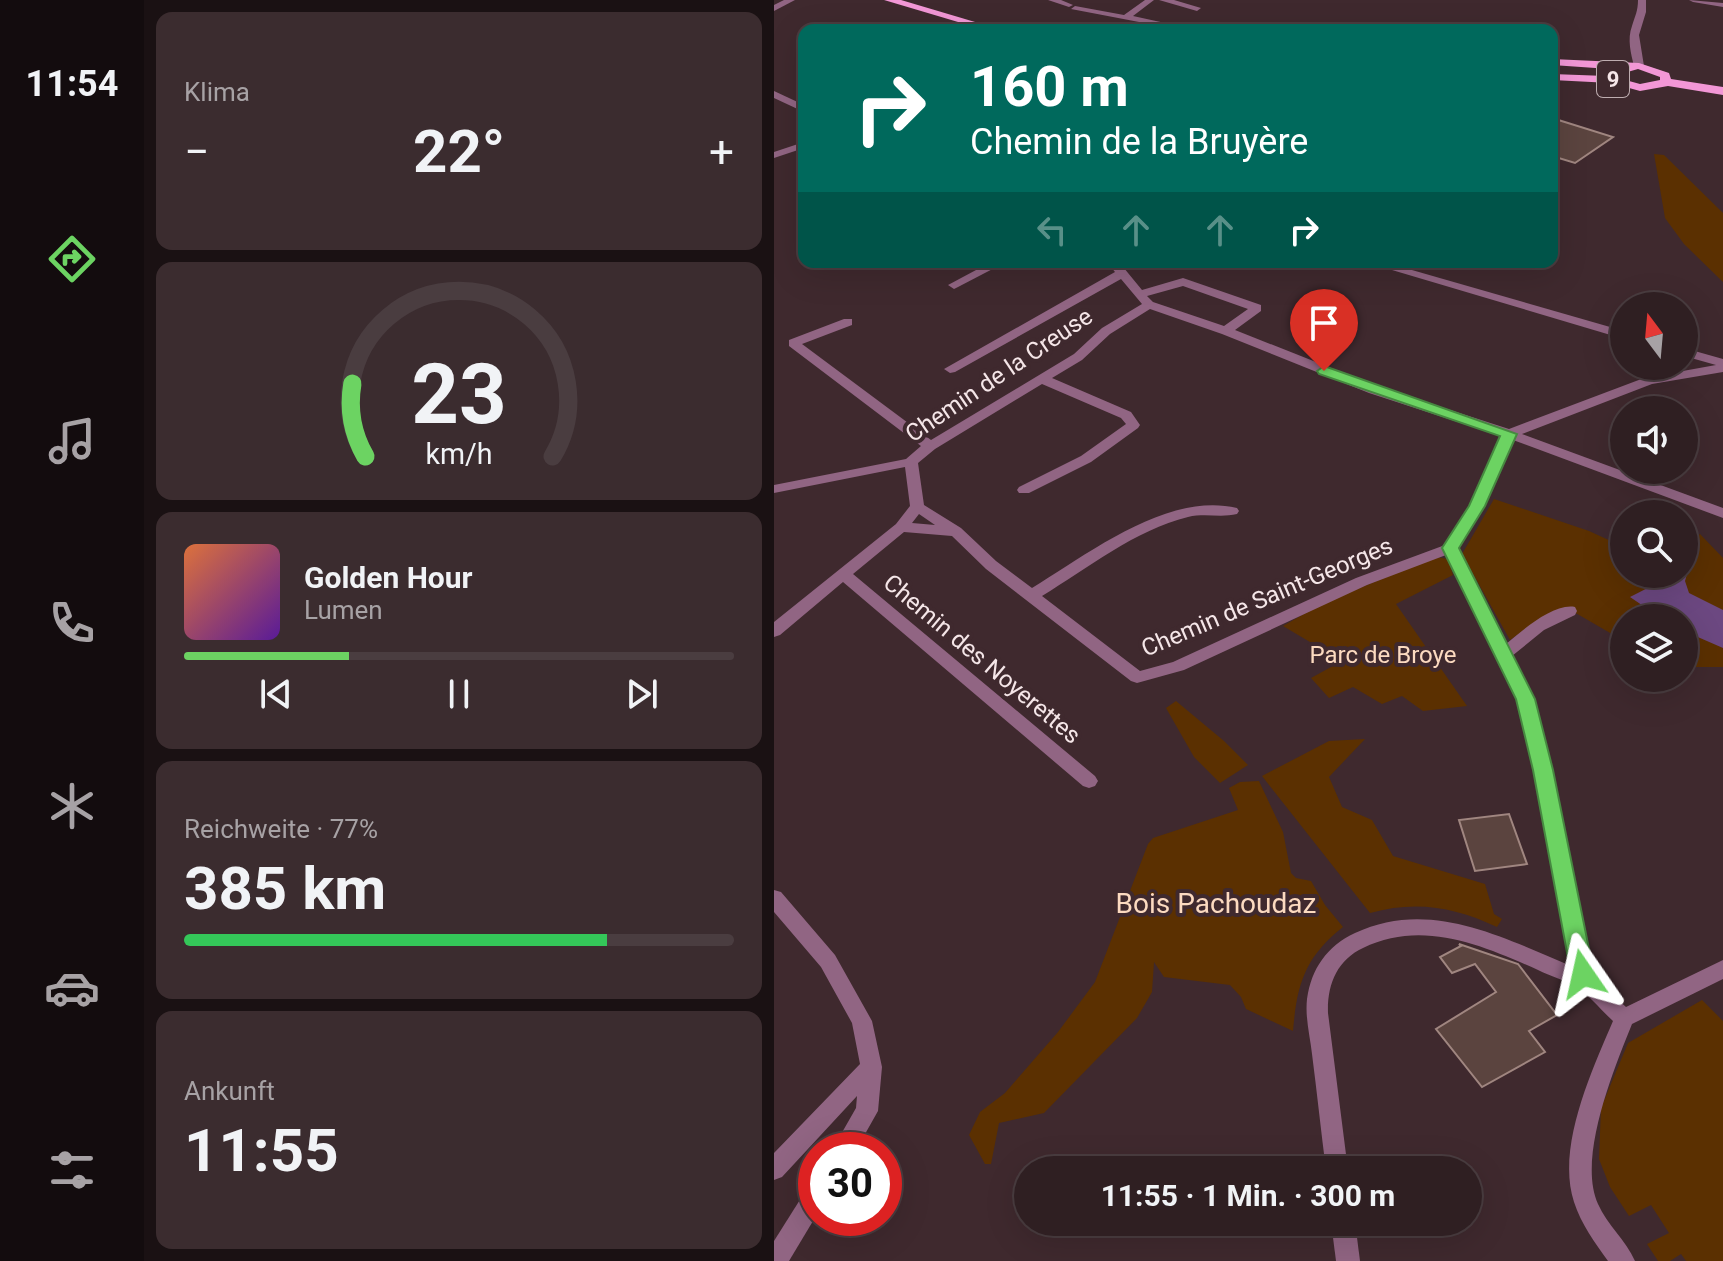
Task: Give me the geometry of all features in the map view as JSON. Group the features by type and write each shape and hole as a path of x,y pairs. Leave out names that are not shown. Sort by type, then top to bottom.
{"main road":[{"path":"889,0 975,24"},
{"name":"9","path":"1558,62 1639,66 1665,75 1666,82"},
{"name":"9","path":"1613,80 1611,73 1625,67"},
{"name":"9","path":"1558,77 1613,80 1644,88 1666,82 1723,91"}],"street":[{"path":"774,8 791,0"},
{"path":"1052,0 1072,7 1160,24"},
{"path":"1125,18 1150,0"},
{"path":"1163,0 1197,8"},
{"path":"1639,66 1635,55 1636,25 1643,14 1642,0"},
{"path":"1693,0 1723,5"},
{"path":"774,94 798,106"},
{"path":"774,111 798,107"},
{"path":"774,155 798,147"},
{"path":"954,285 988,268"},
{"path":"950,369 1117,268 1149,305 1226,331 1374,390 1509,434 1723,513"},
{"path":"1392,268 1610,331"},
{"path":"1140,294 1183,282 1257,308 1226,331"},
{"name":"Chemin de la Creuse","path":"917,507 911,462 930,446 1078,357 1106,331 1149,305"},
{"path":"848,322 793,343 930,446"},
{"path":"1584,981 1526,699 1450,548 1477,506 1509,434 1649,381 1719,369 1723,364 1698,356"},
{"path":"1024,490 1086,459 1133,425 1126,415 1042,379"},
{"path":"774,489 911,462"},
{"path":"774,631 901,527 917,507"},
{"name":"Chemin de Saint-Georges","path":"917,507 956,531 991,565 1137,677 1148,676 1325,598 1450,548"},
{"path":"1032,595 1169,516 1204,508 1232,511"},
{"path":"901,527 956,531"},
{"name":"Chemin des Noyerettes","path":"843,574 1089,781"},
{"path":"1503,655 1538,626 1569,611"},
{"path":"774,898 828,961 862,1021 871,1067 867,1111 854,1132"},
{"path":"1335,1156 1317,1006 1327,968 1341,950 1378,930 1400,924 1428,925 1470,934 1584,981 1624,1018"},
{"path":"1623,1261 1604,1237 1583,1194 1586,1123 1624,1018 1723,969"},
{"path":"774,1169 871,1067"},
{"path":"775,1261 798,1224"},
{"path":"1345,1236 1348,1261"}],"green space":[{"path":"1654,154 1664,155 1723,213 1723,282 1684,244 1665,218"},
{"name":"Parc de Broye","path":"1494,499 1610,541 1610,588 1698,588 1700,534 1723,558 1723,667 1698,667 1698,604 1610,604 1610,633 1567,608 1536,622 1510,640 1462,554"},
{"name":"Parc de Broye","path":"1436,557 1448,559 1453,575 1396,604 1467,706 1423,711 1402,696 1382,704 1353,687 1329,698 1311,678 1342,661 1283,626 1325,602"},
{"path":"1176,701 1248,765 1220,783 1194,757 1166,708"},
{"path":"1365,739 1329,777 1342,807 1372,820 1393,856 1485,884 1494,914 1502,919 1497,927 1450,910 1419,906 1370,913 1262,776 1329,741"},
{"name":"Bois Pachoudaz","path":"1259,781 1283,832 1291,873 1296,878 1311,881 1343,927 1320,949 1305,973 1297,999 1293,1031 1246,1009 1241,997 1230,985 1164,977 1154,962 1152,992 1137,1018 1044,1113 999,1123 991,1164 985,1164 969,1135 980,1112 1005,1093 1058,1032 1095,982 1148,844 1153,838 1238,810 1229,788 1240,782"},
{"path":"1702,1000 1723,1021 1723,1261 1686,1261 1681,1254 1670,1261 1658,1261 1647,1244 1669,1233 1651,1205 1629,1216 1610,1187 1599,1159 1601,1108 1628,1043"}],"shaded area":[{"path":"1648,588 1687,588 1689,593 1723,610 1723,648 1698,637 1698,604 1640,604 1630,597"}],"building":[{"path":"1558,120 1613,137 1575,163 1558,158"},
{"path":"1509,814 1527,864 1475,871 1459,820"},
{"path":"1459,944 1518,964 1557,1015 1529,1031 1545,1052 1482,1087 1436,1029 1496,992 1475,964 1452,973 1440,957 1461,946"}],"route":[{"path":"1324,371 1509,434 1477,506 1450,548 1526,699 1583,974"}]}
